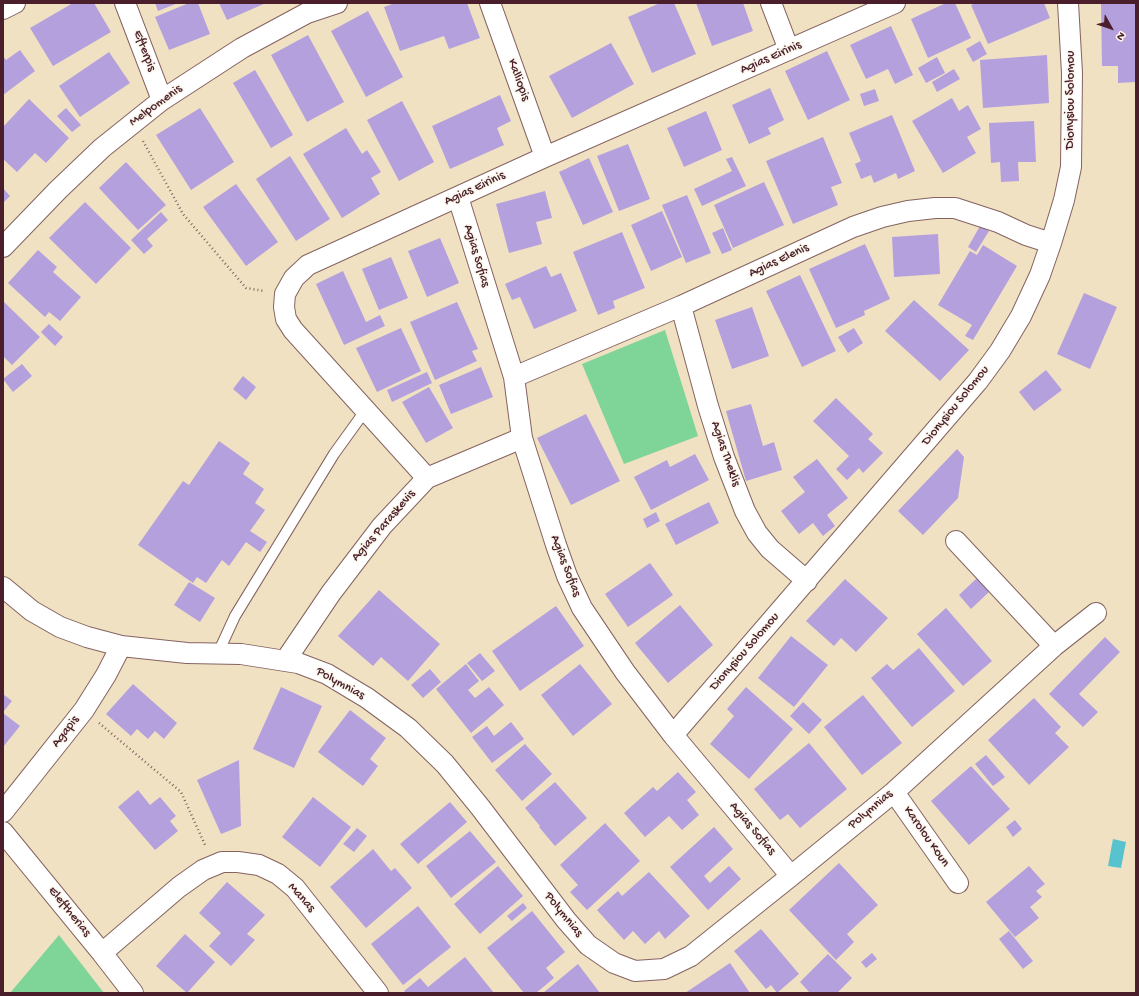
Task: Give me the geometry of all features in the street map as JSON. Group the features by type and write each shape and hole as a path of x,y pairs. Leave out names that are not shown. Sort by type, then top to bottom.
{"street":[{"path":"3,9 15,3"},
{"name":"Efterpis","path":"125,3 162,100"},
{"name":"Melpomenis","path":"3,247 58,190 102,148 162,100 306,8 337,3"},
{"name":"Kalliopis","path":"490,3 545,157"},
{"path":"771,3 789,50"},
{"name":"Agias Eirinis","path":"285,294 294,278 308,266 545,157 895,3"},
{"name":"Dionysiou Solomou","path":"674,735 978,381 1000,351 1021,316 1040,275 1051,243 1064,200 1071,167 1072,73 1068,3"},
{"name":"Agias Sofias","path":"458,197 514,377 522,438 556,545 567,576 582,608 625,672 674,735 791,876"},
{"name":"Agias Elenis","path":"514,377 681,306 853,227 882,217 908,211 935,208 955,208 992,220 1026,235 1051,243"},
{"path":"285,294 284,307 286,319 293,330 427,478"},
{"name":"Agias Theklis","path":"681,306 708,406 724,457 745,511 757,533 770,549 807,581"},
{"name":"Agias Paraskevis","path":"285,662 331,592 368,544 382,526 427,478 522,438"},
{"path":"956,541 1054,646"},
{"name":"Polymnias","path":"3,587 32,611 60,627 87,637 120,646 188,653 241,654 298,663 326,674 367,698 408,728 445,764 480,807 566,920 588,945 614,963 635,971 664,969 691,956 894,792 1054,646 1096,612"},
{"name":"Agapis","path":"3,812 84,710 106,675 120,646"},
{"name":"Karolou Koun","path":"894,792 958,883"},
{"name":"Eleftherias","path":"3,832 133,993"},
{"name":"Manas","path":"102,953 179,886 203,870 222,862 238,862 260,865 278,874 295,888 378,993"}],"lane":[{"path":"218,653 235,616 334,454 365,411"}],"path":[{"path":"133,123 183,214 246,288 285,294"},
{"path":"84,710 181,792 214,865"}],"green space":[{"path":"665,330 698,436 624,464 582,364"},
{"path":"59,935 104,993 10,993"}],"water":[{"path":"1113,839 1126,842 1121,868 1108,866"}],"building":[{"path":"73,3 94,3 111,32 53,66 30,28"},
{"path":"155,3 178,3 158,11"},
{"path":"189,3 198,3 210,34 169,50 155,17"},
{"path":"219,3 266,3 227,20"},
{"path":"395,3 467,3 480,38 449,49 444,36 400,51 384,7"},
{"path":"660,3 674,3 696,54 652,73 628,17"},
{"path":"696,3 743,3 753,31 712,46"},
{"path":"946,3 955,3 971,38 928,58 911,19"},
{"path":"976,3 1044,3 1050,18 988,44 971,5"},
{"path":"1101,3 1136,3 1136,82 1118,83 1118,66 1102,66"},
{"path":"368,11 403,77 366,97 331,31"},
{"path":"891,26 913,75 895,84 888,69 866,79 850,45"},
{"path":"308,35 344,102 307,122 271,55"},
{"path":"980,41 987,54 973,62 966,49"},
{"path":"611,43 634,84 572,118 549,76"},
{"path":"20,50 35,71 3,95 3,56 6,60"},
{"path":"827,51 850,100 808,120 785,71"},
{"path":"109,52 130,83 80,117 59,86"},
{"path":"1047,55 1049,103 983,108 980,60"},
{"path":"937,57 945,73 926,83 918,68"},
{"path":"954,69 960,79 937,92 932,82"},
{"path":"255,70 293,135 271,148 233,83"},
{"path":"770,88 784,120 768,128 771,134 749,144 732,105"},
{"path":"875,89 879,101 864,106 860,94"},
{"path":"500,95 511,121 497,128 504,145 450,169 432,126"},
{"path":"952,98 959,111 968,105 981,129 967,137 976,153 943,173 912,121"},
{"path":"29,99 69,138 46,163 35,153 17,172 3,159 3,127"},
{"path":"402,101 434,162 399,181 367,120"},
{"path":"66,108 81,125 72,132 57,116"},
{"path":"200,108 234,162 191,190 156,135"},
{"path":"706,111 722,150 684,167 667,128"},
{"path":"892,115 915,171 898,179 896,173 874,183 871,175 861,179 855,164 861,161 849,133"},
{"path":"1034,121 1036,162 1018,162 1019,181 1001,182 1000,162 991,163 989,123"},
{"path":"346,128 362,154 367,150 381,172 371,178 380,194 342,218 303,154"},
{"path":"823,137 842,183 831,187 838,205 793,224 766,161"},
{"path":"628,144 650,199 619,211 597,156"},
{"path":"290,156 330,219 296,241 256,179"},
{"path":"732,157 746,186 702,206 694,189 732,171 726,159"},
{"path":"589,158 613,212 583,225 559,172"},
{"path":"126,162 166,205 138,230 99,188"},
{"path":"764,182 784,225 733,248 714,205"},
{"path":"236,184 278,242 246,266 203,207"},
{"path":"3,188 10,196 3,203"},
{"path":"545,191 552,218 536,222 542,244 509,253 496,204"},
{"path":"687,195 711,253 686,263 662,205"},
{"path":"85,202 131,248 96,284 49,238"},
{"path":"662,211 682,257 651,271 631,225"},
{"path":"161,212 168,220 147,239 153,246 144,254 131,240"},
{"path":"980,226 989,231 976,252 968,247"},
{"path":"723,228 732,250 722,254 712,233"},
{"path":"622,232 645,288 613,301 615,308 598,315 573,252"},
{"path":"938,234 940,274 894,277 892,237"},
{"path":"440,238 459,283 427,297 408,251"},
{"path":"865,244 890,299 864,311 865,315 836,328 809,269"},
{"path":"983,245 1017,266 973,340 965,336 972,325 938,305 970,251 977,255"},
{"path":"38,250 57,267 53,272 81,297 60,321 49,312 45,317 8,283"},
{"path":"391,257 408,298 379,310 362,269"},
{"path":"546,266 551,277 561,273 577,311 534,329 520,297 512,300 505,284"},
{"path":"343,271 366,322 380,315 385,326 344,345 316,284"},
{"path":"800,275 836,351 802,367 766,291"},
{"path":"1084,293 1117,307 1090,369 1057,354"},
{"path":"914,300 969,350 940,381 885,331"},
{"path":"3,301 40,337 12,365 3,356"},
{"path":"457,302 478,349 472,351 477,361 435,380 410,322"},
{"path":"752,307 769,356 732,369 715,320"},
{"path":"49,324 63,337 55,346 41,332"},
{"path":"401,328 421,371 377,392 356,348"},
{"path":"854,328 863,343 848,353 838,337"},
{"path":"22,364 32,376 13,392 3,379"},
{"path":"481,367 493,397 451,414 439,385"},
{"path":"1046,370 1062,390 1034,411 1019,392"},
{"path":"427,372 432,383 392,402 387,390"},
{"path":"243,376 256,387 246,400 233,389"},
{"path":"429,387 453,428 426,443 402,402"},
{"path":"836,398 873,434 868,439 883,453 863,473 859,468 847,480 836,469 849,456 813,421"},
{"path":"751,404 763,446 774,442 782,470 746,481 726,411"},
{"path":"586,414 620,481 571,505 537,438"},
{"path":"219,441 250,463 243,474 264,489 255,503 265,510 250,531 267,542 260,552 246,542 229,566 222,560 206,583 197,577 193,583 138,545 183,481 189,485"},
{"path":"957,449 964,457 958,498 923,535 898,511"},
{"path":"695,454 709,480 651,510 634,477 667,460 670,467"},
{"path":"817,459 848,498 827,515 835,526 823,536 813,523 799,534 781,511 805,492 793,477"},
{"path":"709,502 719,523 676,545 665,524"},
{"path":"656,512 660,521 647,528 643,519"},
{"path":"650,563 673,595 628,627 605,594"},
{"path":"977,578 990,591 971,609 959,595"},
{"path":"845,579 888,618 856,652 841,638 834,646 806,621"},
{"path":"189,582 215,598 200,622 174,605"},
{"path":"379,590 440,644 408,681 381,657 373,666 338,636"},
{"path":"680,605 713,645 668,683 635,643"},
{"path":"556,606 584,646 520,691 492,651"},
{"path":"946,608 992,661 963,686 917,634"},
{"path":"791,636 828,665 794,707 758,678"},
{"path":"1105,637 1120,652 1079,694 1098,712 1083,727 1049,694"},
{"path":"919,648 955,691 912,727 871,678 887,664 893,670"},
{"path":"480,653 495,671 482,681 467,663"},
{"path":"466,664 479,681 468,690 475,698 489,687 504,705 471,733 436,689"},
{"path":"580,664 612,704 573,736 541,695"},
{"path":"430,669 441,682 423,698 411,685"},
{"path":"133,684 177,723 164,739 155,731 148,739 137,729 131,736 106,714"},
{"path":"281,687 322,706 294,768 253,749"},
{"path":"746,687 793,729 749,779 710,744 734,716 727,709"},
{"path":"3,694 12,701 3,712"},
{"path":"863,695 902,743 862,775 824,727"},
{"path":"1034,698 1061,727 1055,733 1069,747 1029,785 988,740"},
{"path":"803,702 822,720 809,734 790,716"},
{"path":"350,710 386,738 370,759 378,766 363,786 318,752"},
{"path":"3,713 20,726 3,747"},
{"path":"511,722 524,739 492,763 472,737 487,726 494,736"},
{"path":"809,743 847,789 800,828 788,814 780,820 754,789"},
{"path":"525,744 552,774 522,801 495,770"},
{"path":"986,755 1005,777 993,786 975,764"},
{"path":"239,760 241,826 221,834 197,780"},
{"path":"971,766 1010,809 969,845 931,801"},
{"path":"678,772 696,792 687,800 699,815 682,830 669,816 645,837 624,813 653,787 657,791"},
{"path":"555,782 587,818 555,846 525,808"},
{"path":"138,790 150,805 160,797 176,816 170,821 178,831 155,850 118,807"},
{"path":"313,797 351,827 320,867 282,837"},
{"path":"450,802 467,822 418,864 400,844"},
{"path":"1015,820 1022,829 1013,837 1006,827"},
{"path":"605,823 640,861 587,910 570,892 578,885 560,865"},
{"path":"714,827 733,849 704,876 710,883 729,866 741,879 708,910 670,867"},
{"path":"357,828 367,836 354,852 343,844"},
{"path":"470,831 496,862 451,898 426,866"},
{"path":"373,849 391,871 395,868 412,888 366,928 330,887"},
{"path":"839,863 878,905 847,934 854,942 836,960 789,910"},
{"path":"498,866 523,896 480,934 454,904"},
{"path":"1029,866 1045,884 1036,891 1042,897 1030,907 1039,918 1015,937 986,902"},
{"path":"649,872 690,916 665,939 659,931 645,944 633,931 624,940 597,910 618,891 622,896"},
{"path":"227,882 265,915 247,934 255,940 231,966 209,946 221,933 199,913"},
{"path":"523,903 527,908 512,921 507,916"},
{"path":"418,906 451,947 403,985 371,944"},
{"path":"532,911 565,952 546,968 554,978 536,993 524,993 487,948"},
{"path":"761,929 799,974 777,993 771,985 766,989 734,951"},
{"path":"1009,931 1033,961 1023,969 999,939"},
{"path":"185,934 215,962 187,993 156,966"},
{"path":"872,953 877,959 866,968 861,962"},
{"path":"828,954 852,978 837,993 810,993 800,982"},
{"path":"465,957 494,993 406,993 404,991 420,978 428,987"},
{"path":"730,963 750,993 685,993"},
{"path":"578,964 600,993 543,993"}]}
